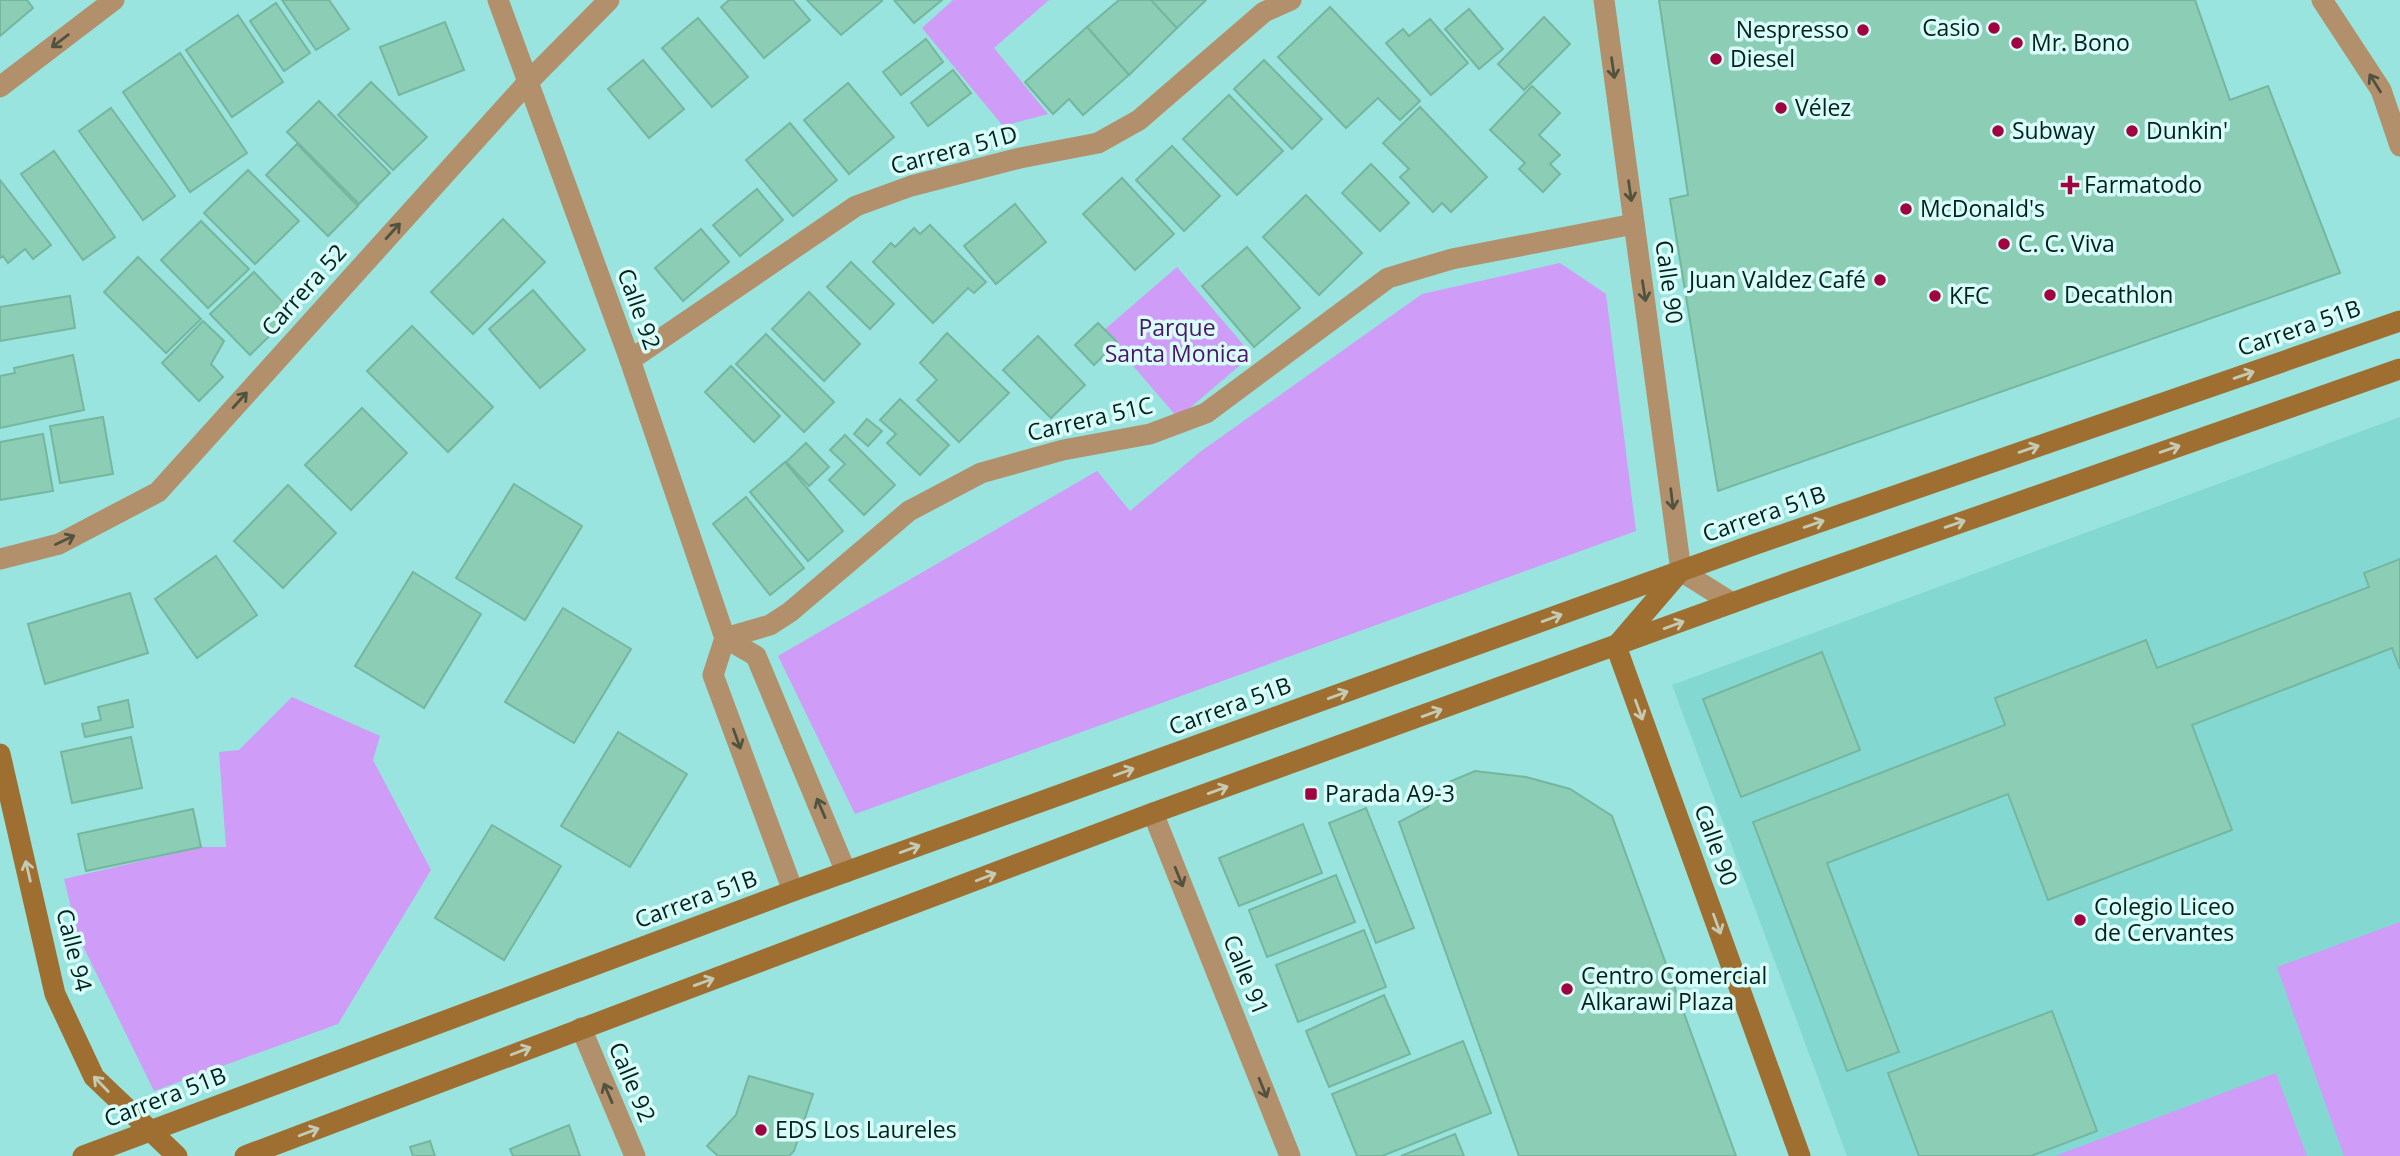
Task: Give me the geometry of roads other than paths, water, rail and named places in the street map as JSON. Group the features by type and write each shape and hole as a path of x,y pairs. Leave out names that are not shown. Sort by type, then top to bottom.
{"main road":[{"name":"Carrera 51B","path":"83,1156 793,891 1681,571 2400,321"},
{"path":"245,1156 1153,813 1732,603 2400,369"},
{"path":"1616,646 1681,571"},
{"name":"Calle 90","path":"1616,646 1800,1156"},
{"name":"Calle 94","path":"0,754 55,994 94,1077 177,1156"}],"street":[{"path":"0,87 114,0"},
{"name":"Calle 92","path":"498,0 630,360 725,638"},
{"name":"Carrera 52","path":"0,559 59,544 158,492 528,82 609,0"},
{"name":"Carrera 51D","path":"630,360 856,206 935,180 1020,158 1098,143 1139,120 1264,12 1291,0"},
{"name":"Calle 90","path":"1604,0 1681,571"},
{"path":"2322,0 2381,90 2400,146"},
{"name":"Carrera 51C","path":"725,638 770,625 790,612 909,511 981,473 1063,450 1150,435 1206,413 1388,278 1452,259 1634,224"},
{"path":"1681,571 1732,603"},
{"path":"793,891 713,674 725,638 756,656 846,872"},
{"name":"Calle 91","path":"1153,813 1290,1156"},
{"name":"Calle 92","path":"581,1028 635,1156"}],"place":[{"name":"Casio","path":"1994,28"},
{"name":"Nespresso","path":"1863,30"},
{"name":"Mr. Bono","path":"2017,43"},
{"name":"Diesel","path":"1716,59"},
{"name":"Vélez","path":"1781,108"},
{"name":"Subway","path":"1998,131"},
{"name":"Dunkin'","path":"2132,131"},
{"name":"Farmatodo","path":"2070,185"},
{"name":"McDonald's","path":"1906,209"},
{"name":"C. C. Viva","path":"2004,244"},
{"name":"Juan Valdez Café","path":"1880,280"},
{"name":"Decathlon","path":"2050,295"},
{"name":"KFC","path":"1935,296"},
{"name":"Parada A9-3","path":"1311,794"},
{"name":"Colegio Liceo de Cervantes","path":"2080,920"},
{"name":"Centro Comercial Alkarawi Plaza","path":"1567,989"},
{"name":"EDS Los Laureles","path":"761,1130"}],"park label":[{"name":"Parque Santa Monica","path":"1177,341"}]}
